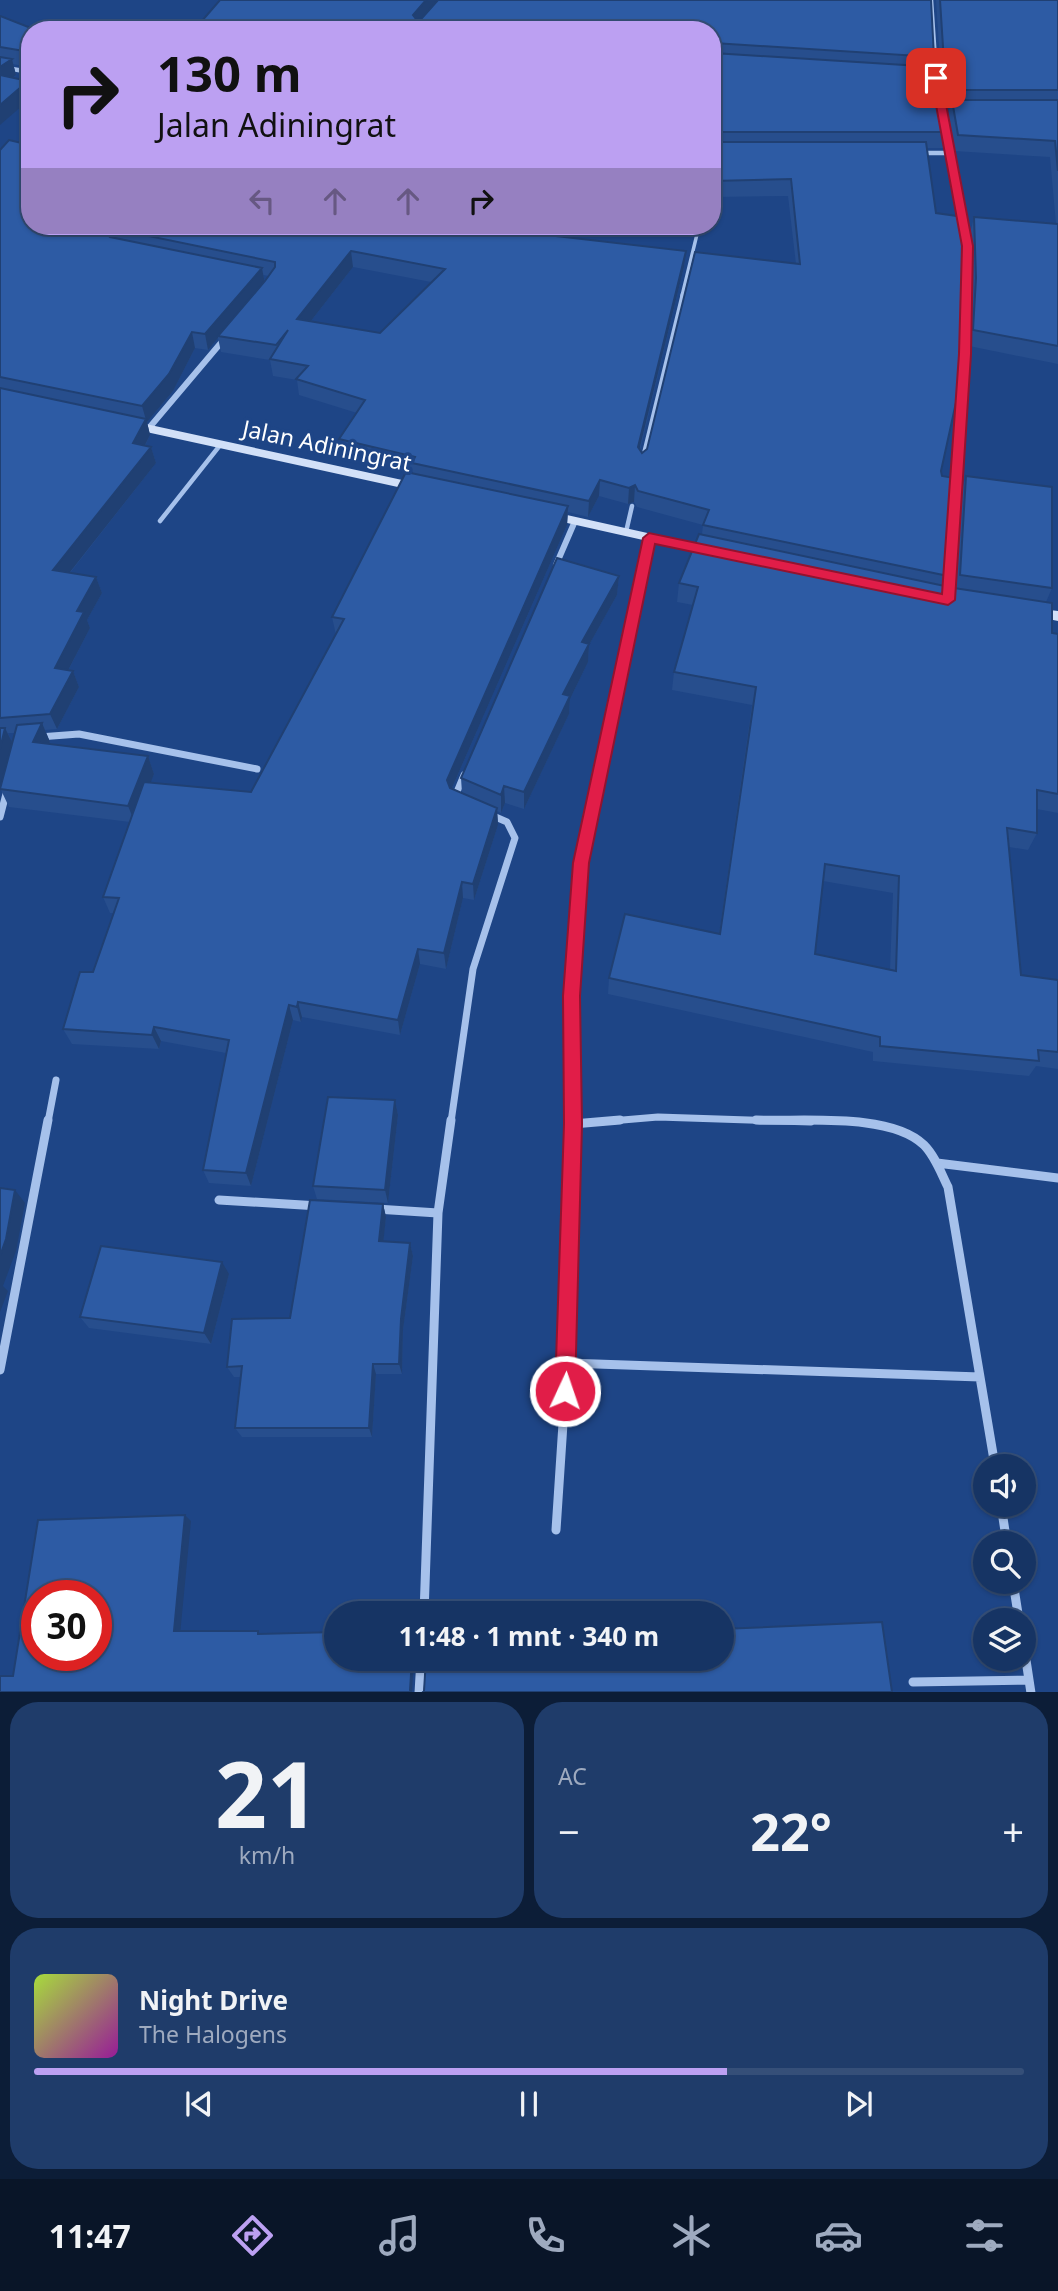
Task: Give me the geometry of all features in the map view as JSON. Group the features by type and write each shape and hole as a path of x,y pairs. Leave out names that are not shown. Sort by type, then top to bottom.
{"street":[{"path":"923,77 936,78 932,0"},
{"path":"0,67 21,70"},
{"path":"944,125 967,246 965,354 948,600"},
{"path":"907,153 949,153"},
{"path":"149,428 232,329"},
{"name":"Jalan Adiningrat","path":"123,423 425,488"},
{"path":"534,512 717,552"},
{"path":"553,571 575,521"},
{"path":"556,1530 566,1363 573,1124 572,996 581,863 649,538"},
{"path":"935,598 962,602"},
{"path":"1017,610 1058,615"},
{"path":"32,738 79,734 257,769"},
{"path":"464,804 454,799 470,761"},
{"path":"0,817 10,778"},
{"path":"424,1601 438,1213 473,969 514,838 507,822 486,813"},
{"path":"0,1370 56,1080"},
{"path":"573,1124 658,1117 880,1124 906,1132 931,1150 948,1187 993,1454"},
{"path":"937,1163 1058,1178"},
{"path":"219,1200 329,1206"},
{"path":"370,1209 438,1213"},
{"path":"566,1363 981,1377"},
{"path":"419,1692 420,1671"},
{"path":"1028,1671 1031,1692"},
{"path":"913,1682 1029,1679"}],"lane":[{"path":"641,464 697,235"},
{"path":"160,521 221,444"},
{"path":"626,532 632,506"}],"building":[{"path":"220,0 426,0 413,15 416,19 422,18 438,0 931,0 934,57 721,43 721,21 202,21"},
{"path":"940,0 1058,0 1058,90 950,90 944,62"},
{"path":"0,16 21,24 21,50 0,47"},
{"path":"721,54 936,67 948,132 721,132"},
{"path":"0,57 12,59 0,67"},
{"path":"0,75 21,80 21,87 0,105"},
{"path":"952,100 1058,100 1058,171 1055,141 958,135"},
{"path":"9,140 21,143 21,235 108,235 262,268 205,334 192,332 169,374 142,406 0,377 0,150"},
{"path":"721,142 926,142 936,213 964,217 967,230 957,398 941,471 942,476 954,478 948,576 703,525 709,510 638,491 635,485 629,488 600,480 589,501 412,463 415,457 339,439 365,400 296,379 308,366 270,359 288,330 276,345 218,336 265,281 275,267 275,262 144,235 547,235 686,251 638,447 642,453 647,449 695,252 800,264 791,179 721,181","holes":["351,251 445,269 380,333 297,319"]},
{"path":"974,217 1058,224 1058,346 973,330 976,278"},
{"path":"0,388 146,419 133,443 151,447 53,570 96,577 77,611 84,612 55,668 73,671 50,714 0,718"},
{"path":"406,472 568,506 447,780 450,788 497,808 473,884 462,882 444,953 418,949 398,1020 298,1002 297,1007 289,1005 246,1173 203,1170 229,1040 154,1027 152,1035 63,1029 80,972 93,972 119,898 103,897 144,782 251,792 344,619 332,617"},
{"path":"966,476 1052,487 1052,588 960,575"},
{"path":"699,534 954,588 1052,603 1052,633 1058,634 1058,794 1037,790 1037,833 1007,828 1021,975 1058,980 1058,1052 1038,1050 1039,1061 880,1046 880,1037 609,978 625,914 720,934 756,687 674,672 698,587 679,583","holes":["825,864 899,876 896,971 815,954"]},
{"path":"557,558 619,576 582,642 589,644 563,694 570,696 524,792 504,786 501,795 461,778"},
{"path":"42,723 33,742 148,756 128,806 0,789 17,725"},
{"path":"0,728 5,728 0,749"},
{"path":"328,1097 395,1100 385,1190 313,1186"},
{"path":"0,1188 15,1190 0,1256"},
{"path":"310,1200 383,1204 379,1241 410,1243 399,1364 373,1364 369,1428 235,1428 242,1366 227,1367 232,1319 290,1318"},
{"path":"101,1246 222,1262 204,1333 80,1317"},
{"path":"185,1515 174,1631 258,1631 258,1634 324,1632 324,1671 411,1671 411,1692 0,1692 0,1676 13,1676 21,1626 21,1671 112,1671 112,1580 28,1580 38,1520"},
{"path":"882,1622 892,1692 423,1692 425,1671 734,1671 734,1628"}],"route":[{"path":"565,1391 573,1124 572,996 581,863 649,538 948,600 965,354 967,246 936,78"}]}
